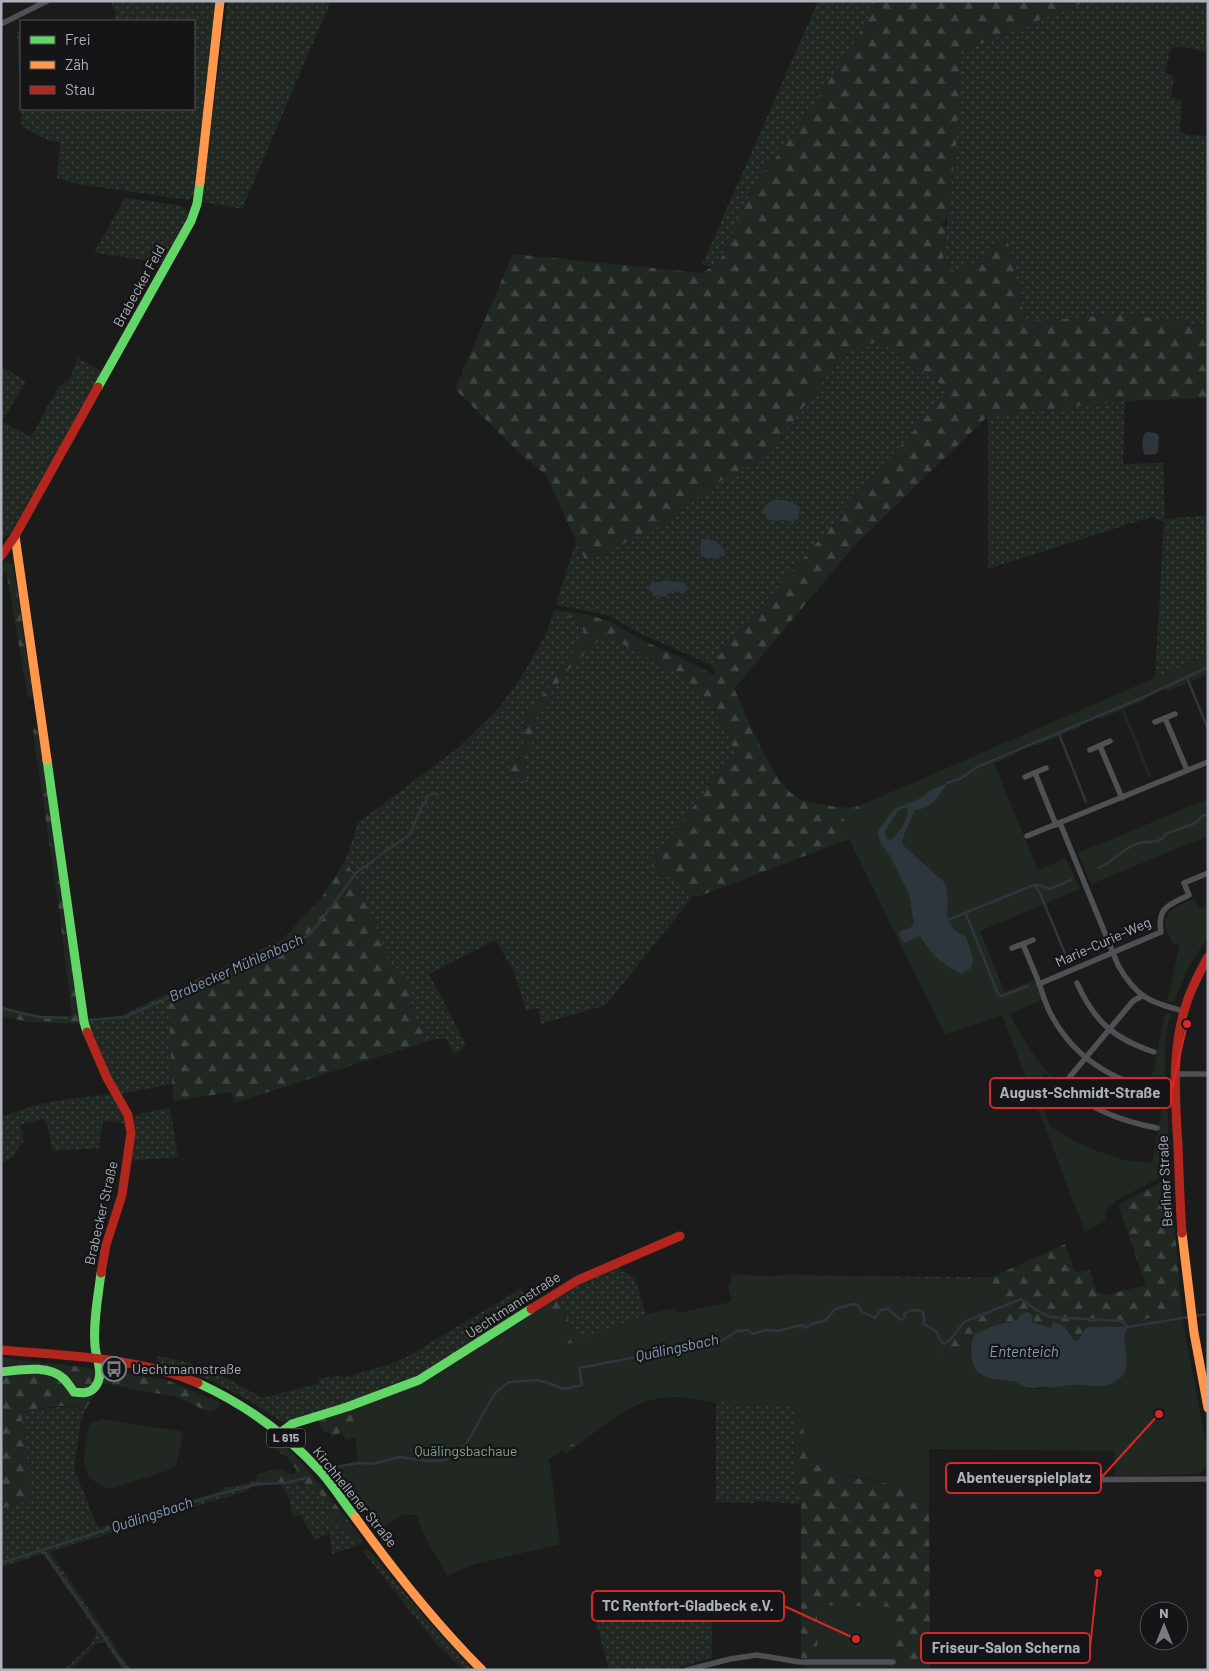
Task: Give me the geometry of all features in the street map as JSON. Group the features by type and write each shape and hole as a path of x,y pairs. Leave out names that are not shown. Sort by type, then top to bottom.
{"street":[{"path":"1,24 47,1"},
{"name":"Brabecker Feld","path":"1,556 15,536 191,220 197,204 220,1"},
{"name":"Brabecker Straße","path":"1,1372 23,1370 51,1371 63,1378 74,1392 90,1392 96,1387 99,1379 95,1347 95,1325 101,1270 106,1245 122,1195 131,1133 128,1115 89,1040 84,1022 15,536"},
{"path":"1155,722 1175,714"},
{"path":"1165,718 1187,770"},
{"path":"1090,750 1110,741"},
{"path":"1100,746 1122,798"},
{"path":"1027,836 1208,762"},
{"path":"1025,777 1046,768"},
{"path":"1035,773 1126,978 1142,996 1158,1005 1183,1011"},
{"name":"Marie-Curie-Weg","path":"1039,984 1162,932 1160,918 1164,908 1189,895 1184,883 1208,873"},
{"path":"1012,948 1033,940"},
{"path":"1023,944 1052,1017 1068,1040 1086,1058 1110,1074 1128,1082 1154,1090 1175,1092"},
{"name":"Berliner Straße","path":"1208,957 1199,970 1183,1011 1174,1074 1183,1250 1192,1323 1208,1408"},
{"path":"1077,982 1090,1009 1109,1029 1130,1043 1154,1052"},
{"path":"1048,1103 1133,1001 1142,996"},
{"path":"1174,1074 1208,1074"},
{"path":"1062,1086 1076,1097 1114,1118 1156,1128"},
{"name":"Uechtmannstraße","path":"280,1433 292,1424 348,1407 419,1380 578,1280 680,1236"},
{"name":"Kirchhellener Straße","path":"1,1350 98,1360 158,1370 195,1382 239,1403 280,1433 304,1454 320,1472 430,1615 456,1645 482,1670"},
{"path":"1037,1480 1208,1479"},
{"path":"687,1670 730,1658 757,1655 799,1662 893,1662"}],"green space":[{"path":"110,1 217,1 194,196 188,200 78,184 57,178 60,142 50,141 22,127 21,110 195,110 195,20 114,20 115,11"},
{"path":"228,1 331,1 242,209 202,202 201,198"},
{"path":"818,1 877,1 868,20 834,76 784,147 755,183 724,252 712,267 702,265"},
{"path":"877,1 1087,1 960,52 957,137 948,214 942,224 946,227 943,259 957,275 1007,238 1025,321 1122,314 1208,326 1208,398 1125,401 988,416 855,545 734,689 768,762 786,788 798,798 809,802 828,806 859,806 862,815 852,838 697,897 649,864 735,753 727,730 698,691 683,676 615,640 603,638 567,671 538,711 526,759 525,777 528,781 506,772 511,761 518,759 522,753 525,719 581,642 583,630 579,622 565,616 551,618 554,610 589,615 609,621 644,641 716,676 711,665 949,390 879,341 853,349 833,369 792,423 753,464 713,485 664,524 586,562 546,475 517,451 455,389 513,254 702,273 716,264 723,255 756,181 778,155 817,100 867,21"},
{"path":"1087,1 1208,1 1208,53 1184,47 1171,49 1165,72 1174,76 1171,97 1182,100 1180,132 1189,135 1208,136 1208,326 1122,314 1025,321 1007,238 957,275 943,258 957,137 960,52"},
{"path":"20,30 20,89 17,32"},
{"path":"125,198 178,205 186,209 188,216 163,263 94,253"},
{"path":"879,341 949,390 711,665 635,631 614,618 599,613 556,605 576,541 586,562 664,524 713,485 753,464 792,423 833,369 853,349","holes":["665,580 685,583 666,598 653,596 651,592 657,582 663,583"]},
{"path":"77,358 102,371 10,534 1,539 1,366 26,381 2,422 31,437 59,386 70,378"},
{"path":"1125,401 1123,464 1163,463 1165,519 1208,515 1208,655 1155,678 1164,522 1151,517 988,569 988,416"},
{"path":"5,562 13,564 33,695 30,698 28,697 6,571 1,577 1,567"},
{"path":"557,615 570,616 578,621 582,630 581,642 525,719 522,753 506,772 516,777 525,777 526,759 538,711 567,671 593,645 603,638 615,640 683,676 698,691 727,730 735,753 649,864 694,895 606,1005 541,1024 538,1008 526,1010 513,970 496,940 429,974 466,1045 455,1055 446,1039 428,1041 414,1017 406,980 390,964 378,931 346,859 358,823 458,748 499,708 525,671 547,632 551,618"},
{"path":"1208,655 1208,674 1166,692 1164,689 1144,697 1145,700 1124,709 1152,777 1149,778 1121,710 1101,719 1099,715 1079,724 1080,727 1036,746 1035,744 1014,753 1015,755 994,763 1038,870 1066,858 1080,889 980,931 1005,992 1034,980 1042,1000 1010,1014 1032,1051 1059,1084 1056,1087 1050,1086 1053,1081 1045,1073 1033,1086 1041,1093 1044,1091 1047,1093 1048,1097 1044,1103 1046,1105 1044,1108 1050,1126 1072,1140 1097,1151 1124,1160 1152,1163 1165,1094 1167,1094 1171,1172 1117,1200 1106,1211 1105,1221 1085,1232 1002,1015 945,1035 849,839 851,837 841,813 861,815 859,806"},
{"path":"35,728 38,730 80,1024 29,1022 1,1016 1,1007 43,1016 72,1016 33,731"},
{"path":"1208,799 1208,836 1091,884 1078,853"},
{"path":"346,859 378,931 390,964 406,980 414,1017 428,1041 234,1103 232,1092 173,1101 168,993 283,939 322,897"},
{"path":"1195,899 1199,909 1208,905 1208,937 1186,972 1174,1002 1167,1001 1180,943 1173,945 1166,928 1166,918 1172,910"},
{"path":"168,993 172,1084 119,1094 97,1052 85,1019 118,1017"},
{"path":"1165,1013 1171,1014 1168,1023 1165,1061 1167,1090 1150,1087"},
{"path":"112,1094 128,1124 103,1120 99,1148 53,1151 47,1124 42,1119 20,1125 24,1141 18,1147 14,1157 1,1163 1,1117 36,1105"},
{"path":"170,1108 178,1157 130,1161 134,1117 142,1113"},
{"name":"Quälingsbachaue","path":"1170,1178 1182,1312 1135,1321 1129,1325 1117,1328 1086,1328 1078,1340 1075,1341 1068,1334 1067,1328 1047,1327 1018,1320 992,1326 974,1334 946,1374 803,1419 806,1456 822,1467 835,1473 904,1487 917,1492 929,1500 930,1663 894,1662 895,1607 817,1614 818,1642 814,1659 801,1658 801,1495 796,1495 795,1412 782,1399 718,1395 717,1403 683,1397 657,1398 628,1409 565,1454 561,1449 464,1450 335,1470 333,1467 359,1461 356,1437 346,1440 342,1432 332,1437 328,1432 324,1433 317,1418 420,1383 557,1297 576,1336 580,1339 969,1280 961,1277 992,1277 1065,1244 1075,1272 1090,1270 1096,1291 1106,1295 1146,1285 1118,1205"},
{"path":"619,1263 621,1270 635,1278 646,1315 651,1314 653,1321 733,1309 728,1285 778,1285 779,1275 961,1277 969,1280 580,1339 576,1336 557,1297 569,1288"},
{"name":"Quälingsbachaue","path":"731,1275 991,1279 1003,1306 962,1322 943,1355 952,1363 956,1355 974,1334 970,1345 971,1361 982,1375 1021,1383 1029,1389 1053,1388 1075,1384 1089,1387 1109,1385 1127,1367 1125,1329 1135,1321 1182,1312 1208,1453 1207,1467 1200,1473 1195,1474 1115,1476 1114,1451 929,1449 929,1500 902,1486 841,1474 813,1462 805,1451 802,1421 792,1407 728,1403 687,1396 659,1398 633,1405 624,1410 548,1460 550,1463 560,1544 476,1564 447,1576 422,1531 416,1515 402,1515 380,1530 340,1476 331,1468 358,1465 353,1409 433,1377 550,1303 568,1344 651,1313 676,1308 678,1313 731,1302"},
{"path":"522,1288 525,1305 523,1311 418,1378 296,1420 286,1422 279,1420 248,1400 210,1380 186,1370 156,1362 158,1356 187,1362 230,1380 262,1398 320,1383 318,1379 341,1375 342,1378 391,1364 408,1356"},
{"path":"1,1358 91,1368 96,1372 97,1376 90,1388 80,1389 62,1372 51,1368 1,1370"},
{"path":"104,1371 169,1381 221,1403 215,1410 209,1412 176,1397 101,1383"},
{"path":"45,1373 58,1378 64,1385 95,1394 85,1410 61,1406 21,1413 32,1500 1,1508 1,1375"},
{"path":"718,1394 782,1399 795,1412 796,1494 801,1495 801,1504 755,1501 754,1503 716,1502 716,1410"},
{"path":"59,1407 85,1410 81,1421 74,1469 98,1528 221,1491 221,1489 256,1481 257,1486 249,1488 249,1490 50,1552 131,1670 123,1670 104,1642 93,1647 74,1666 63,1670 89,1646 96,1635 96,1630 43,1554 1,1567 1,1508 32,1500 21,1413"},
{"path":"101,1419 180,1431 183,1434 176,1466 111,1489 100,1485 87,1472 84,1455 89,1425"},
{"path":"273,1434 319,1484 361,1537 363,1543 359,1545 347,1532 334,1527 331,1523 331,1509 328,1503 310,1488 297,1483 257,1486 256,1479 258,1474 279,1469 292,1475 297,1470 287,1457 273,1448 271,1437"},
{"path":"295,1483 312,1489 322,1496 332,1511 334,1527 347,1532 359,1545 332,1554 330,1534 314,1539 301,1515 294,1517 288,1495 280,1484"},
{"path":"363,1551 370,1551 428,1621 473,1670 464,1670 438,1646 365,1554"},
{"path":"823,1605 895,1607 894,1661 930,1663 930,1670 804,1670 805,1658 814,1659 817,1652 817,1618"},
{"path":"712,1607 712,1658 670,1670 609,1670 593,1611"}],"water":[{"path":"1146,432 1156,433 1159,436 1156,454 1144,455 1142,440"},
{"path":"774,500 785,500 800,507 798,518 793,522 768,520 762,511 767,504"},
{"path":"702,539 719,544 726,553 724,556 716,559 701,556"},
{"path":"665,580 685,583 688,589 682,593 675,591 666,597 653,596 649,588 650,584"},
{"path":"947,783 934,801 925,808 915,810 902,843 944,882 947,890 947,911 950,924 966,937 973,958 971,968 961,974 938,958 920,936 904,943 899,935 901,930 910,928 914,923 909,895 892,859 880,842 878,833 894,809 919,799 931,790","holes":["908,808 903,826 890,840 886,837 885,831 898,811"]},
{"name":"Ententeich","path":"1029,1312 1033,1317 1031,1322 1051,1328 1053,1322 1065,1327 1075,1341 1078,1340 1086,1328 1130,1325 1124,1337 1127,1359 1125,1372 1120,1378 1108,1385 1072,1385 1053,1388 1026,1387 1013,1381 983,1376 974,1367 972,1360 971,1347 974,1334 992,1326 1017,1320 1021,1314"}],"waterway":[{"path":"947,783 960,779 977,767 1144,697 1208,667"},
{"path":"1187,678 1208,729"},
{"path":"1059,734 1086,802"},
{"name":"Brabecker Mühlenbach","path":"89,1020 125,1017 309,935 357,872 410,834 422,806 426,802 426,797 438,794"},
{"path":"1098,868 1131,846 1160,840 1166,834 1195,823 1204,815 1208,815"},
{"path":"948,920 1031,886 1038,885 1050,889 1071,880"},
{"path":"1035,886 1039,891 1069,963"},
{"path":"966,914 998,994 1002,996 1028,986"},
{"name":"Brabecker Mühlenbach","path":"1,1008 38,1017 67,1018"},
{"name":"Quälingsbach","path":"335,1467 359,1463 373,1464 400,1457 428,1461 445,1460 466,1444 495,1393 509,1382 536,1380 564,1389 582,1385 579,1368 721,1341 737,1331 748,1330 753,1334 766,1330 777,1331 802,1325 805,1328 826,1320 835,1309 853,1304 858,1305 861,1311 875,1318 881,1310 888,1309 901,1320 905,1317 904,1314 912,1310 922,1311 924,1324 937,1332 939,1339 944,1344 951,1339 964,1322 1021,1299 1047,1316 1122,1321 1128,1327 1189,1317"},
{"path":"1194,1316 1208,1314"},
{"name":"Quälingsbach","path":"1,1563 219,1494 258,1484 286,1483 305,1478"},
{"path":"43,1550 127,1670"}],"traffic: fast":[{"path":"98,387 191,221 197,204 200,182"},
{"path":"47,760 84,1022 87,1032"},
{"path":"1,1372 25,1369 51,1371 58,1374 74,1392 91,1391 98,1382 100,1372 95,1346 95,1328 101,1273"},
{"path":"280,1433 292,1424 347,1407 419,1380 531,1309"},
{"path":"198,1383 232,1400 279,1432 325,1476 355,1517"}],"traffic: slow":[{"path":"200,182 220,1"},
{"path":"15,536 47,760"},
{"path":"1182,1233 1194,1333 1208,1408"},
{"path":"355,1517 416,1596 482,1670"}],"traffic: jam":[{"path":"1,556 15,536 98,387"},
{"path":"1182,1233 1175,1091 1176,1055 1178,1037 1187,1002 1208,957"},
{"path":"87,1032 107,1078 128,1115 131,1133 122,1195 106,1245 101,1273"},
{"path":"531,1309 578,1280 680,1236"},
{"path":"1,1350 76,1356 126,1363 175,1374 198,1383"}],"place":[{"name":"August-Schmidt-Straße","path":"1187,1024"},
{"name":"Uechtmannstraße","path":"114,1369"},
{"name":"Abenteuerspielplatz","path":"1159,1414"},
{"name":"Friseur-Salon Scherna","path":"1098,1573"},
{"name":"TC Rentfort-Gladbeck e.V.","path":"856,1639"}]}
